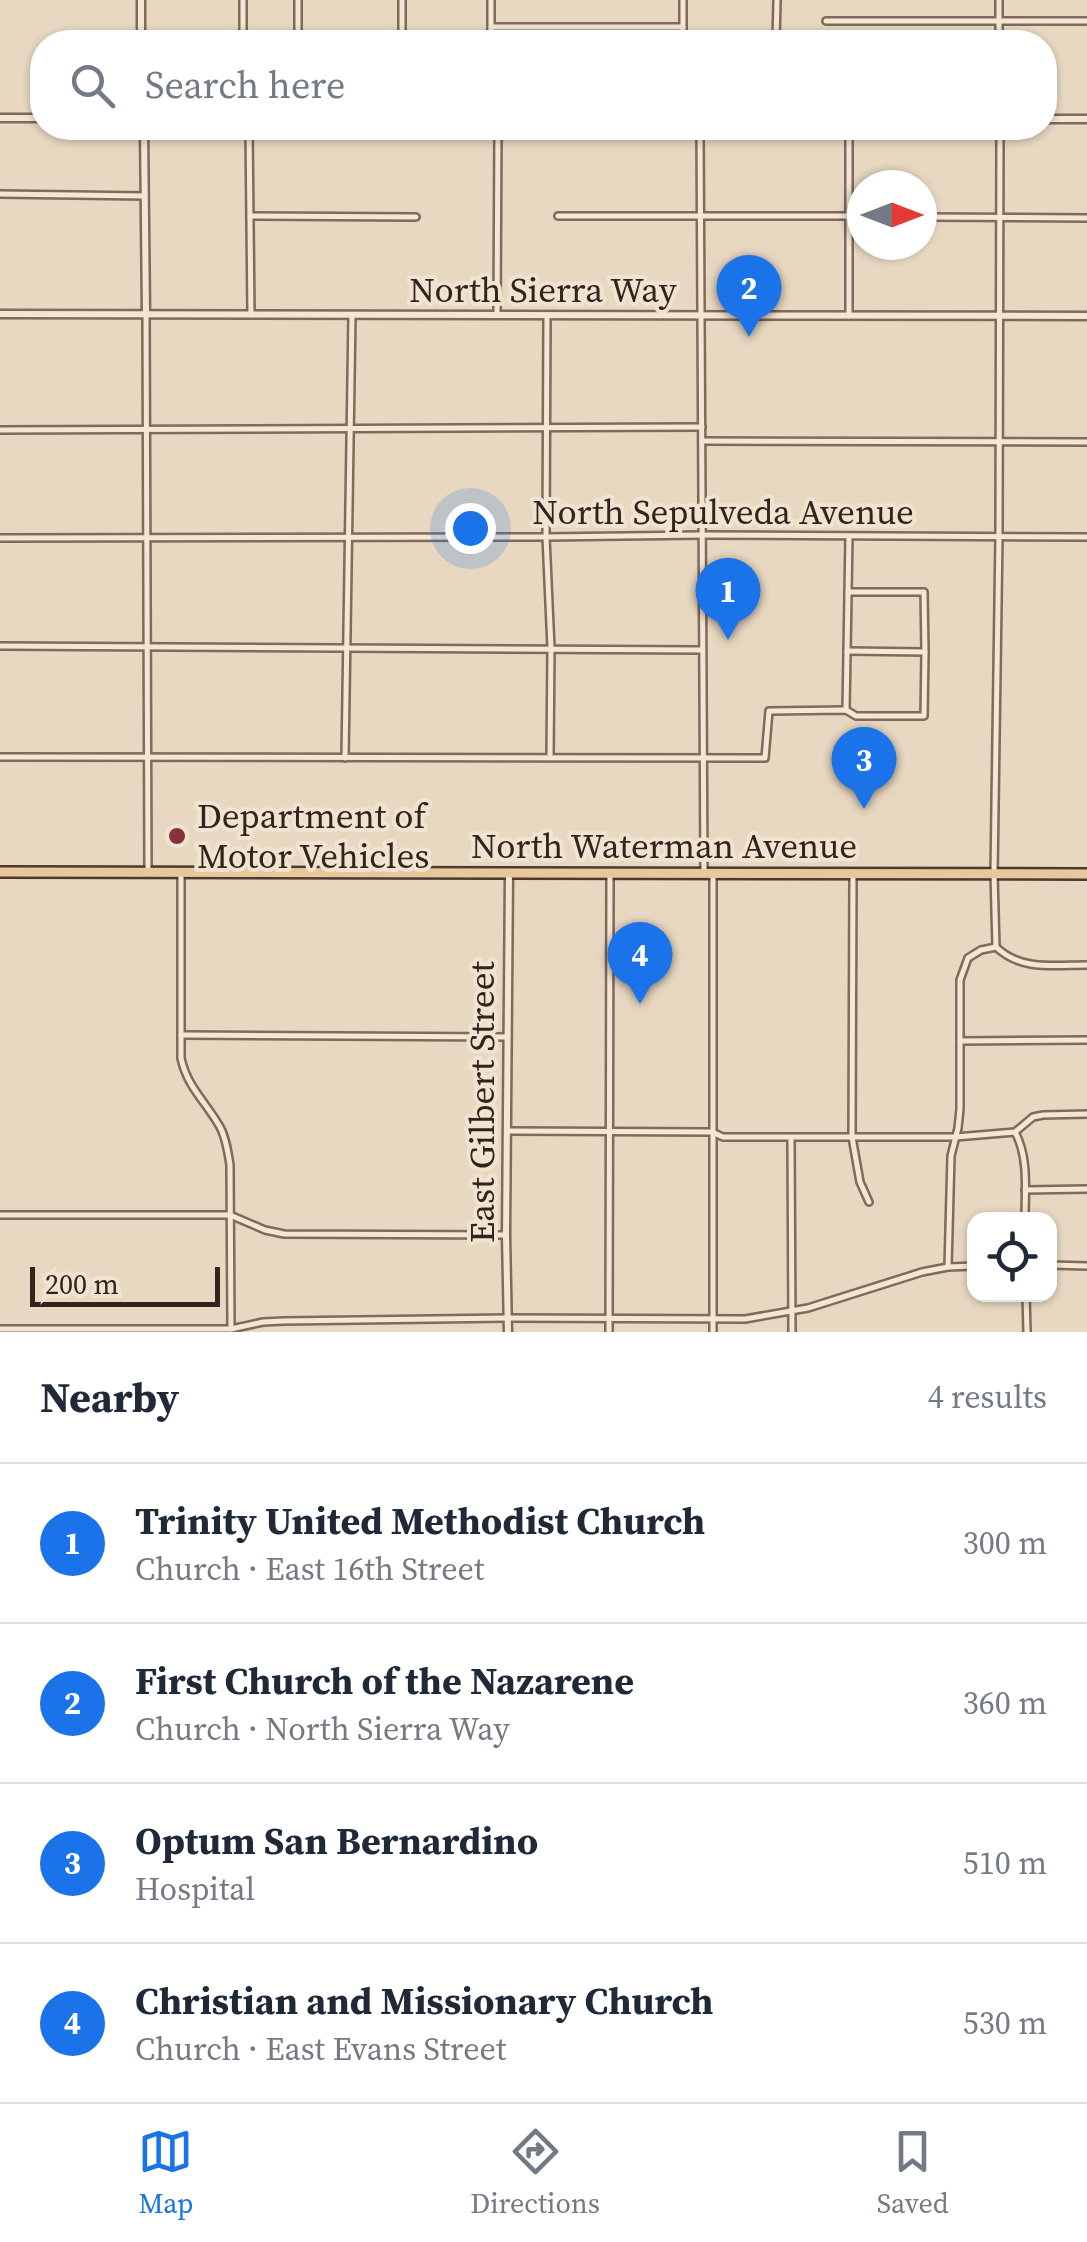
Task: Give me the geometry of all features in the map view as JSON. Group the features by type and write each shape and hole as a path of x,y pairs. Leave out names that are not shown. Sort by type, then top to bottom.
{"main road":[{"name":"North Waterman Avenue","path":"0,872 1087,874"}],"street":[{"path":"142,0 142,30"},
{"path":"243,0 243,30"},
{"path":"298,0 298,30"},
{"path":"402,0 402,30"},
{"path":"491,0 491,30"},
{"path":"491,26 683,27 683,0"},
{"path":"776,30 777,0"},
{"path":"999,0 999,30"},
{"path":"826,21 1087,20"},
{"path":"0,118 30,118"},
{"path":"1057,119 1087,119"},
{"path":"144,140 148,872"},
{"path":"249,140 251,315"},
{"path":"497,316 498,140"},
{"path":"700,140 713,1332"},
{"path":"849,140 849,170"},
{"path":"996,947 1000,140"},
{"path":"0,194 145,196"},
{"path":"250,216 416,217"},
{"path":"558,216 847,216"},
{"path":"937,217 1087,218"},
{"path":"848,316 849,260"},
{"name":"North Sierra Way","path":"0,314 1087,316"},
{"path":"346,758 352,315"},
{"path":"547,316 550,758"},
{"path":"0,430 702,428"},
{"path":"702,441 1087,442"},
{"path":"846,710 849,536"},
{"name":"North Sepulveda Avenue","path":"0,538 1087,537"},
{"path":"0,757 765,758 768,710 924,716 924,592 848,592"},
{"path":"0,646 703,650"},
{"path":"847,651 924,652"},
{"path":"181,872 180,1035 184,1071 218,1124 227,1146 231,1328"},
{"name":"East Gilbert Street","path":"508,873 508,1332"},
{"path":"609,1332 610,873"},
{"path":"854,874 852,1137 860,1182 869,1202"},
{"path":"948,1267 951,1156 960,1109 960,980 968,958 996,947 1015,962 1037,966 1087,965"},
{"path":"180,1035 506,1037"},
{"path":"960,1041 1087,1040"},
{"path":"507,1132 956,1137 1015,1132 1033,1117 1043,1115 1087,1114"},
{"path":"1015,1132 1022,1148 1025,1212"},
{"path":"790,1138 792,1332"},
{"path":"1025,1190 1087,1189"},
{"path":"0,1216 230,1216 284,1234 506,1235"},
{"path":"0,1328 231,1328 282,1321 508,1318 761,1318 808,1308 922,1272 967,1266"},
{"path":"1057,1266 1087,1266"},
{"path":"1026,1302 1027,1332"}],"place":[{"name":"First Church of the Nazarene","path":"749,337"},
{"name":"Trinity United Methodist Church","path":"728,640"},
{"name":"Optum San Bernardino","path":"864,809"},
{"name":"Department of Motor Vehicles","path":"177,836"},
{"name":"Christian and Missionary Church","path":"640,1004"}]}
